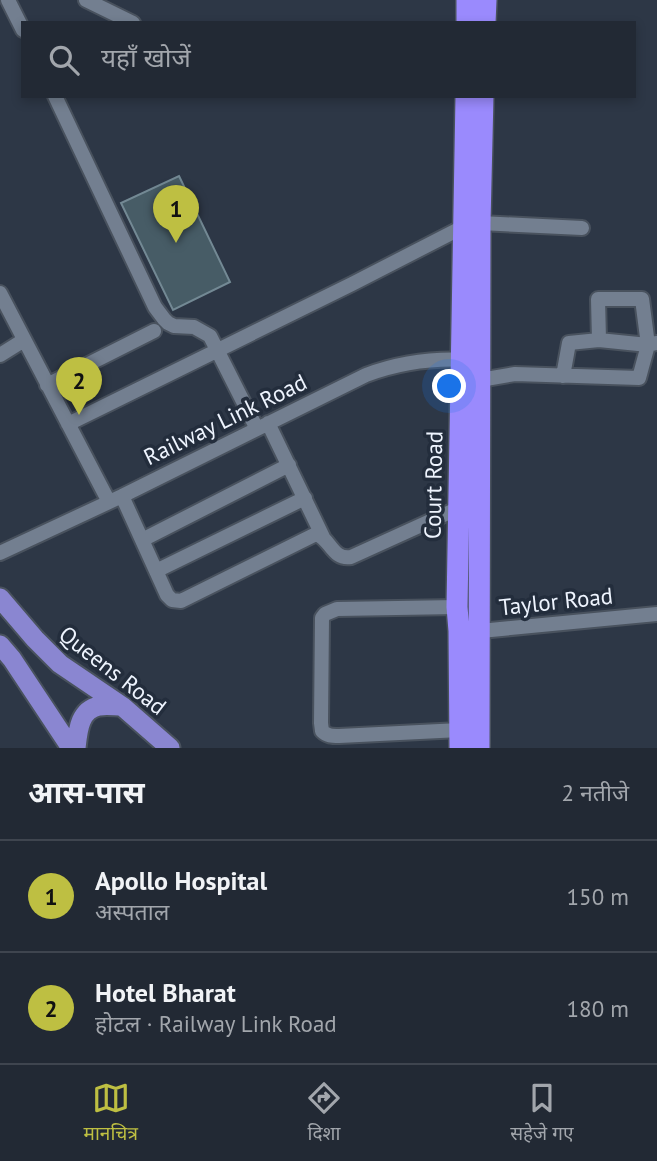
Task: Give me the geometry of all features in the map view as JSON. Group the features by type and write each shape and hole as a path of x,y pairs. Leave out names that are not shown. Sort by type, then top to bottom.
{"highway":[{"path":"467,0 467,21"},
{"path":"485,21 486,0"},
{"name":"Court Road","path":"460,739 469,631 474,367 472,225 466,98"},
{"name":"Court Road","path":"472,225 483,98"},
{"name":"Court Road","path":"474,367 459,508 457,607 469,631 480,748"}],"main road":[{"name":"Queens Road","path":"0,598 60,664 122,706 170,748"},
{"path":"36,639 6,652 73,748"},
{"path":"73,748 78,725 86,712 98,706 122,706"}],"street":[{"path":"8,0 21,26"},
{"path":"86,0 129,21"},
{"path":"56,98 159,313 173,326 199,329 210,336 289,465 323,537 336,554 341,558 351,557 459,508"},
{"path":"68,424 472,225 582,228"},
{"path":"0,293 68,424 142,540 167,595 172,600 181,601 312,535 323,537"},
{"path":"563,376 569,343 599,340 652,344 642,299 598,299 599,340"},
{"path":"47,384 154,331"},
{"path":"0,355 24,340"},
{"name":"Railway Link Road","path":"0,553 387,367 408,364 474,367 515,374 639,378 652,344"},
{"path":"142,540 289,465"},
{"path":"156,571 305,498"},
{"path":"457,607 337,609 325,614 322,618 321,723 322,731 330,736 460,739"},
{"name":"Taylor Road","path":"469,631 657,614"}],"building":[{"path":"179,176 230,282 173,310 121,203"}],"place":[{"name":"Apollo Hospital","path":"176,243"},
{"name":"Hotel Bharat","path":"79,415"}]}
